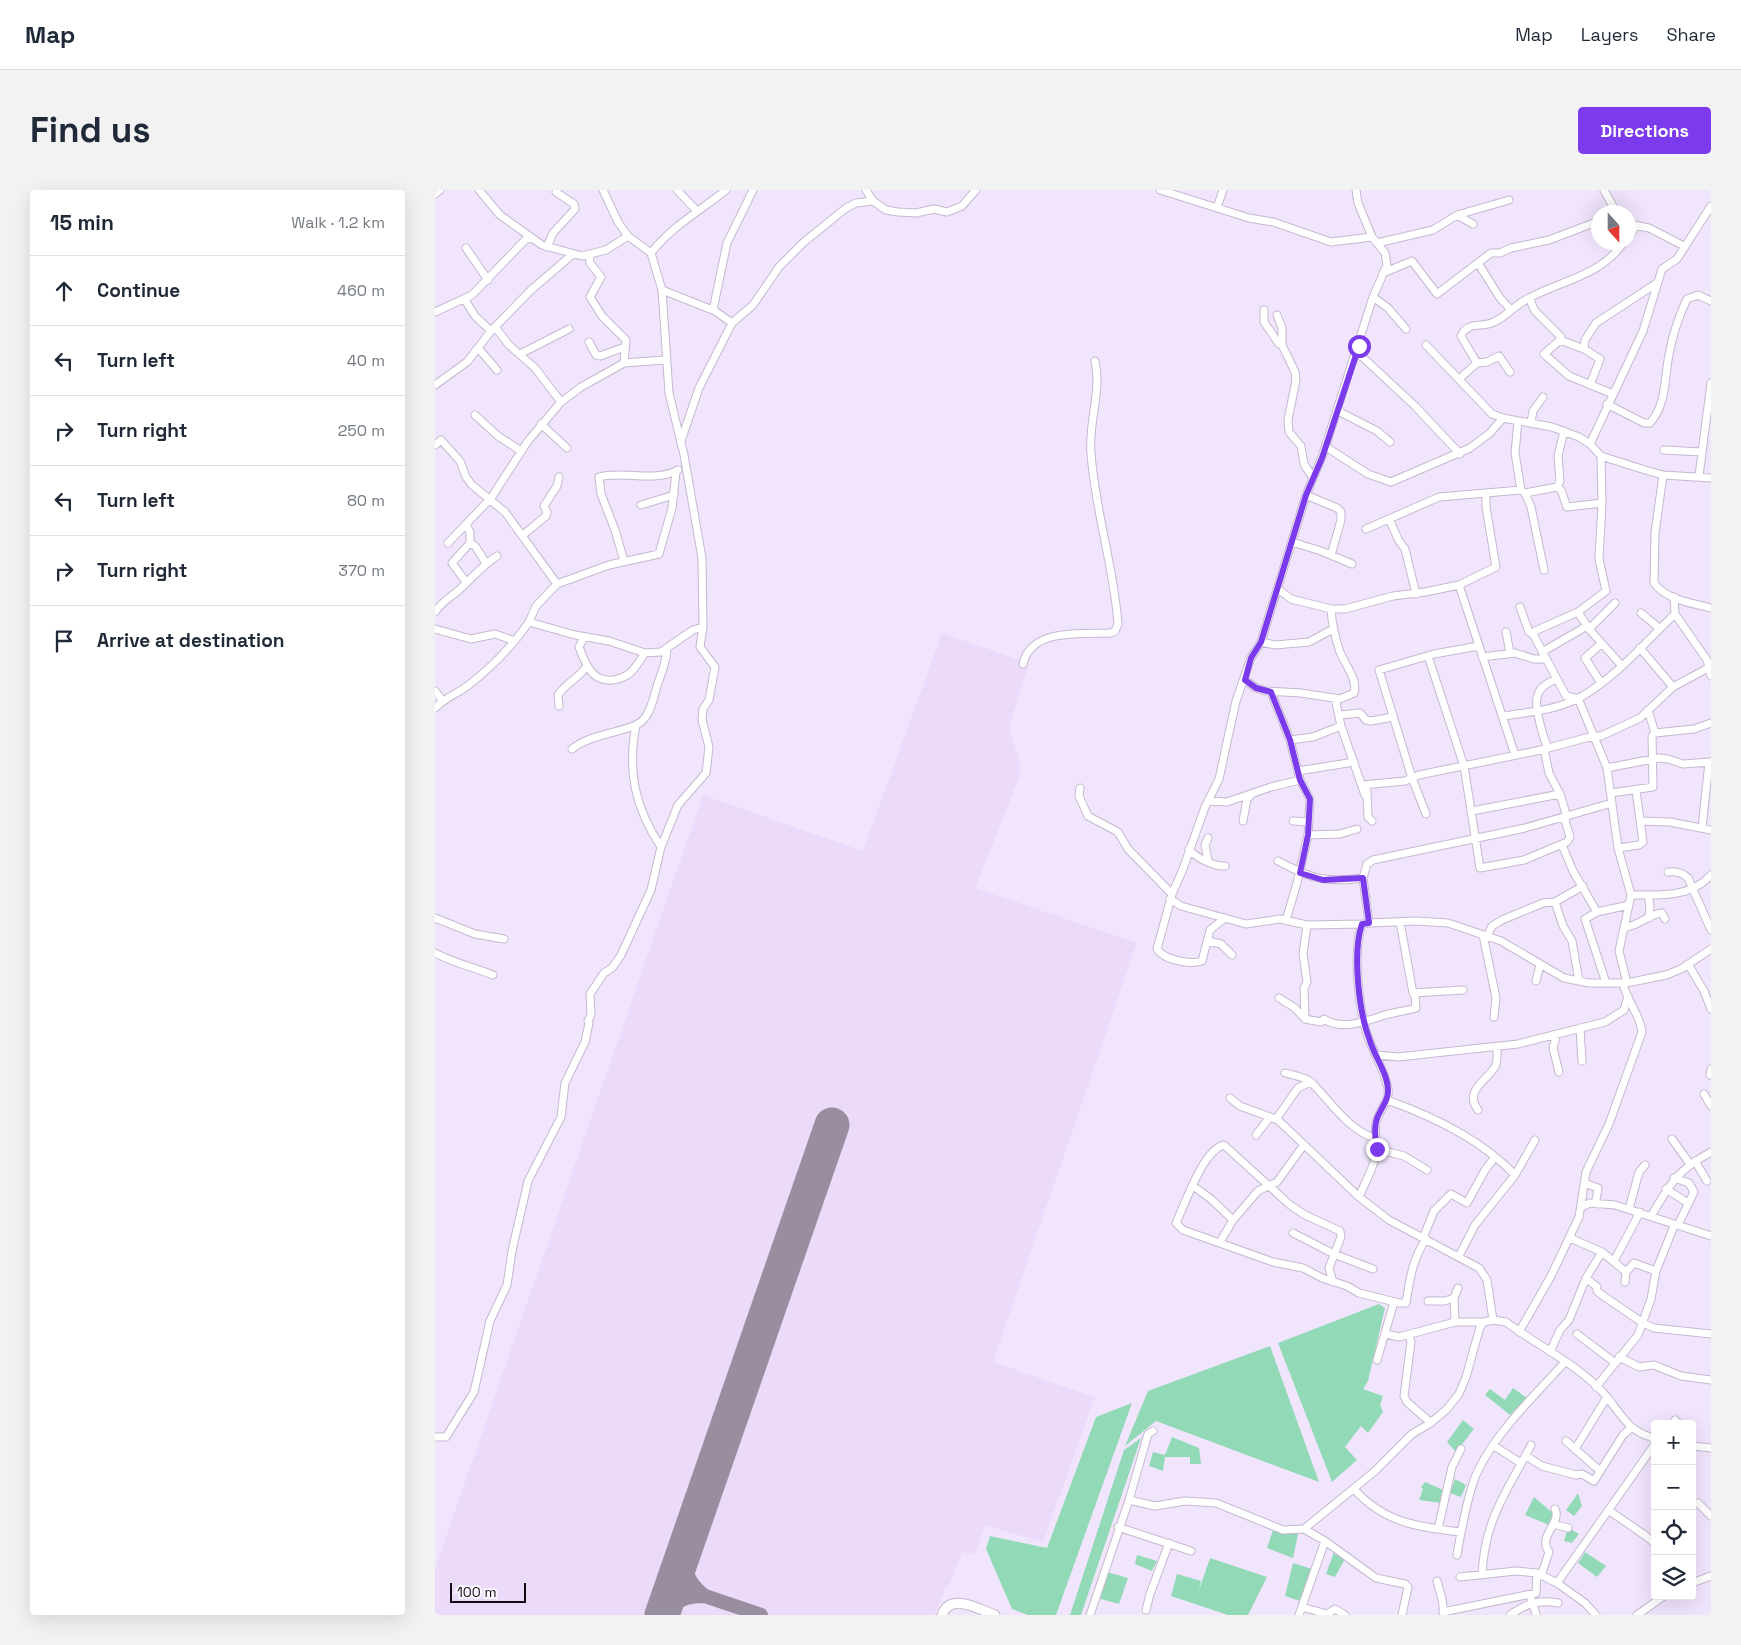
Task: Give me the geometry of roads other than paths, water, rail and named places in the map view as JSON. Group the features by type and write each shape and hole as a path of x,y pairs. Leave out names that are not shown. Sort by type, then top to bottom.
{"main road":[{"path":"942,1615 949,1604 957,1602 995,1615"}],"street":[{"path":"435,194 440,190"},
{"path":"479,190 500,215 530,238 547,247 573,254 589,254 606,250 627,236"},
{"path":"435,1437 446,1437 474,1392 490,1321 507,1285 512,1251 528,1181 561,1117 565,1083 585,1042 588,1020 591,1015 589,994 604,973 612,968 621,955 651,890 661,847 678,805 706,773 708,761 709,747 702,720 703,710 709,700 715,667 700,647 703,627 702,558 681,441 669,393 665,360 663,290 651,253 627,236 618,222 603,190"},
{"path":"677,190 697,211"},
{"path":"651,253 663,238 726,190"},
{"path":"713,310 727,244 753,190"},
{"path":"866,190 873,201 886,210 916,213 934,209 947,212 962,206 976,190"},
{"path":"1160,190 1249,218 1273,222 1331,242 1375,240 1433,230 1457,215 1509,200"},
{"path":"1217,208 1223,190"},
{"path":"1225,918 1210,930 1203,959 1196,963 1161,954 1157,950 1171,897 1208,801 1219,779 1237,702 1251,658 1261,642 1306,495 1338,411 1373,297 1387,265 1387,257 1375,240 1358,203 1356,190"},
{"path":"1604,190 1612,205"},
{"path":"547,247 553,233 575,208 574,204 556,192"},
{"path":"681,441 699,388 732,323 753,305 779,267 804,242 846,208 856,203 873,201"},
{"path":"1590,444 1607,404 1643,331 1662,269 1677,259 1711,206"},
{"path":"1457,215 1473,224"},
{"path":"1383,273 1412,262 1437,294 1491,253 1500,253 1511,248 1549,240 1591,224"},
{"path":"1636,226 1655,231 1684,246"},
{"path":"435,312 465,300 488,280 527,238 530,238"},
{"path":"466,248 488,280"},
{"path":"1477,363 1463,340 1463,332 1469,326 1494,323 1510,309 1529,298 1588,273 1611,258 1618,250"},
{"path":"435,385 467,362 493,329 531,290 573,254"},
{"path":"589,254 590,264 601,277 590,297 602,316 626,340 624,363"},
{"path":"1479,263 1499,298 1510,309"},
{"path":"1584,349 1585,340 1596,323 1657,283"},
{"path":"663,290 713,310 732,323"},
{"path":"1607,404 1644,423 1649,423 1662,400 1666,387 1669,356 1687,299 1698,295 1711,301"},
{"path":"1373,297 1388,308 1406,329"},
{"path":"1529,298 1535,311 1561,337 1561,340 1600,357 1590,385"},
{"path":"465,300 475,316 493,329 535,368 561,402"},
{"path":"1263,310 1264,322 1279,344 1282,344"},
{"path":"1277,315 1282,328 1282,344 1293,366 1296,380 1288,420 1289,432 1301,446 1304,464 1313,478"},
{"path":"520,354 569,328"},
{"path":"1561,340 1544,354 1561,371 1613,394"},
{"path":"589,342 596,355 600,356 625,347"},
{"path":"1426,346 1459,379 1485,409 1503,418 1531,422 1564,431 1590,444 1601,456 1663,475 1711,478"},
{"path":"479,349 497,370"},
{"path":"1356,351 1415,406 1460,454"},
{"path":"1459,379 1477,363 1487,362 1499,356 1510,372"},
{"path":"448,543 491,498 541,424 561,402 581,387 624,363 665,360"},
{"path":"1023,664 1029,648 1045,639 1061,635 1111,633 1115,631 1118,624 1097,509 1090,452 1090,433 1097,376 1095,361"},
{"path":"1699,476 1711,383"},
{"path":"1531,422 1533,411 1543,397"},
{"path":"1338,411 1377,431 1390,442"},
{"path":"475,414 498,436 521,452"},
{"path":"1325,446 1368,474 1385,482 1399,481 1460,454 1490,433 1503,418"},
{"path":"1518,421 1515,453 1523,491 1531,507 1544,570"},
{"path":"541,424 567,448"},
{"path":"1557,486 1560,481 1558,456 1564,431"},
{"path":"435,446 441,440 460,461 466,477 472,485 491,498 523,535 557,584"},
{"path":"1664,450 1702,452"},
{"path":"1533,634 1535,631 1578,612 1606,592 1599,559 1602,503 1601,456"},
{"path":"624,561 615,530 601,494 599,478 621,475 635,478 676,472 685,464"},
{"path":"435,708 442,700 469,685 507,650 512,640 529,622 536,606 557,584 624,561 659,554 674,495 676,472"},
{"path":"1663,475 1655,533 1652,575 1654,584 1658,589 1674,598 1711,608"},
{"path":"523,535 547,514 544,506 557,486 559,477"},
{"path":"1366,529 1439,497 1523,491 1557,486"},
{"path":"1557,486 1561,490 1567,507 1602,503"},
{"path":"1278,588 1291,599 1331,609 1345,609 1393,596 1416,594 1459,585 1495,567 1486,493"},
{"path":"641,505 674,495"},
{"path":"1306,495 1337,508 1341,512 1341,520 1331,554"},
{"path":"1389,519 1405,548 1416,594"},
{"path":"466,526 470,532 470,543 453,562 466,582"},
{"path":"1292,542 1331,554 1352,564"},
{"path":"470,543 475,546 486,563"},
{"path":"435,612 438,606 460,589 486,563 497,556"},
{"path":"1459,585 1482,657 1504,716 1515,755"},
{"path":"1365,786 1412,778 1419,774 1515,755 1593,736 1601,736 1640,718 1673,687 1710,672 1707,660 1675,614 1674,598"},
{"path":"1482,657 1511,653 1544,656 1588,627 1615,603"},
{"path":"1520,607 1529,632 1533,634 1566,696 1578,698"},
{"path":"1245,680 1256,688 1271,692 1301,693 1335,698 1351,695 1355,690 1351,672 1340,652 1333,629 1331,609"},
{"path":"1578,612 1601,644 1622,666"},
{"path":"1641,613 1659,628"},
{"path":"1504,716 1539,711 1578,698 1622,666 1675,614"},
{"path":"529,622 575,635 609,641 645,653 661,652 693,630 703,627"},
{"path":"435,629 471,640 495,634 512,640"},
{"path":"1261,642 1275,645 1309,642 1333,629"},
{"path":"1506,632 1511,653"},
{"path":"584,637 579,647 587,666 594,676 600,679 620,678 631,672 645,653"},
{"path":"1601,644 1585,658 1601,683"},
{"path":"1426,814 1412,778 1379,670 1428,656 1479,646"},
{"path":"1640,648 1673,687"},
{"path":"572,749 581,741 636,725 644,719 652,702 667,649"},
{"path":"1428,656 1464,766 1481,869 1524,860 1562,845 1570,839 1560,794 1549,773 1537,694 1543,686 1556,680"},
{"path":"559,706 558,695 587,666"},
{"path":"435,691 442,700"},
{"path":"1271,692 1290,740 1300,780 1310,799 1308,835 1300,873 1285,920"},
{"path":"1335,698 1341,726 1353,762 1365,786 1368,817 1372,821"},
{"path":"1519,1332 1570,1238 1581,1207 1586,1172 1609,1124 1642,1032 1641,1025 1628,995 1619,951 1631,895 1618,848 1607,768 1578,698"},
{"path":"1647,710 1655,733"},
{"path":"1340,715 1360,713 1366,720 1371,721 1393,717"},
{"path":"1655,733 1694,729 1711,723"},
{"path":"636,725 632,766 635,776 635,793 640,809 661,847"},
{"path":"1290,740 1313,737 1341,726"},
{"path":"1611,793 1653,787 1652,736 1655,733"},
{"path":"1607,768 1652,759 1668,759 1683,764 1710,762 1708,802 1702,828"},
{"path":"1298,771 1353,762"},
{"path":"1208,801 1227,802 1300,780"},
{"path":"1080,788 1079,796 1088,816 1118,832 1128,849 1181,906 1246,924 1280,918 1307,925 1352,926 1400,922 1448,924 1501,941 1564,978 1606,983 1625,983 1666,975 1711,949"},
{"path":"1618,848 1639,845 1643,842 1635,790"},
{"path":"1243,821 1247,799 1254,793"},
{"path":"1472,811 1560,794"},
{"path":"1358,935 1365,924 1363,878 1367,864 1373,860 1475,840 1612,803"},
{"path":"1293,821 1308,822"},
{"path":"1641,821 1670,822 1711,830"},
{"path":"1308,835 1340,834 1357,829"},
{"path":"1208,838 1205,845 1208,861"},
{"path":"1562,845 1573,871 1597,912"},
{"path":"1189,849 1193,854 1218,866 1225,866"},
{"path":"1278,861 1300,873 1323,880 1363,878"},
{"path":"1668,872 1676,871 1684,874 1694,890 1711,930"},
{"path":"1631,895 1666,896 1694,890 1711,875"},
{"path":"1494,1016 1496,998 1485,935 1492,926 1502,920 1543,904 1555,902 1583,886"},
{"path":"1648,895 1650,906 1649,918"},
{"path":"1555,902 1563,926 1572,941 1579,981"},
{"path":"1606,983 1585,919 1597,912 1629,905"},
{"path":"1624,928 1636,926 1660,913 1665,918"},
{"path":"435,918 475,934 504,939"},
{"path":"1279,998 1295,1008 1305,1019 1321,1022 1324,1019 1331,1024 1365,1023 1416,1008 1415,994 1400,922"},
{"path":"1305,1019 1304,988 1307,982 1303,954 1307,925"},
{"path":"1352,926 1356,928 1358,935 1359,990 1365,1023 1370,1043 1377,1054 1387,1084 1387,1100 1376,1123 1377,1149 1375,1160 1359,1197"},
{"path":"1208,941 1221,944 1232,955"},
{"path":"435,952 458,964 469,965 493,975"},
{"path":"1688,964 1704,991 1711,1009"},
{"path":"1535,981 1540,965"},
{"path":"1415,994 1463,990"},
{"path":"1377,1054 1397,1057 1497,1047 1557,1034 1605,1022 1619,1014 1627,1006 1628,995"},
{"path":"1580,1028 1582,1061"},
{"path":"1557,1034 1553,1048 1559,1072"},
{"path":"1478,1110 1474,1105 1475,1087 1485,1080 1496,1066 1497,1047"},
{"path":"1285,1073 1310,1082 1330,1106 1357,1129 1376,1139"},
{"path":"1256,1134 1273,1118 1298,1088 1310,1082"},
{"path":"1704,1094 1711,1106"},
{"path":"1230,1098 1240,1106 1273,1118 1341,1178 1359,1197 1389,1220 1473,1263 1483,1272 1493,1320"},
{"path":"1387,1100 1443,1125 1495,1157 1515,1175"},
{"path":"1672,1139 1707,1181"},
{"path":"1459,1256 1475,1225 1515,1175 1535,1140"},
{"path":"1333,1282 1329,1268 1341,1237 1340,1231 1305,1215 1290,1205 1224,1145 1216,1147 1203,1164 1177,1225 1183,1230 1273,1262 1303,1268 1333,1282 1347,1286 1359,1293 1394,1302 1406,1303 1411,1268 1434,1211 1451,1194 1467,1203 1485,1170 1495,1157"},
{"path":"1220,1242 1233,1220 1258,1191 1269,1184 1277,1182 1303,1146"},
{"path":"1377,1149 1404,1156 1427,1170"},
{"path":"1651,1216 1674,1178 1711,1152"},
{"path":"1629,1209 1639,1172 1645,1165"},
{"path":"1597,1387 1635,1340 1651,1299 1656,1271 1676,1225 1694,1192 1692,1187 1674,1178"},
{"path":"1584,1183 1598,1188 1596,1200 1599,1204"},
{"path":"1193,1186 1233,1220"},
{"path":"1666,1189 1689,1202"},
{"path":"1581,1207 1590,1203 1629,1209 1711,1236"},
{"path":"1614,1261 1640,1212"},
{"path":"1293,1233 1334,1254 1373,1269"},
{"path":"1570,1238 1602,1252 1626,1272"},
{"path":"1549,1352 1560,1330 1569,1320 1586,1278 1602,1252"},
{"path":"1625,1282 1626,1272 1634,1263 1656,1271"},
{"path":"1586,1278 1597,1287 1597,1291 1602,1295 1643,1323 1654,1328 1711,1334"},
{"path":"1455,1322 1454,1298 1458,1288"},
{"path":"1428,1301 1454,1298"},
{"path":"1377,1360 1394,1302"},
{"path":"1386,1334 1399,1337 1409,1336 1455,1322 1484,1322 1493,1320 1506,1322 1565,1362 1597,1387 1631,1428 1644,1436 1651,1437"},
{"path":"1304,1529 1354,1489 1412,1434 1446,1410 1459,1394 1467,1377 1480,1326 1484,1322"},
{"path":"1577,1334 1617,1360 1639,1367 1654,1365 1681,1376 1711,1380"},
{"path":"1409,1336 1411,1342 1405,1400 1431,1422"},
{"path":"1457,1555 1474,1480 1494,1446 1525,1406 1565,1362"},
{"path":"1575,1449 1607,1397"},
{"path":"1526,1456 1542,1466 1576,1475 1582,1474 1592,1481 1631,1428"},
{"path":"1090,1615 1129,1500 1148,1434 1153,1431"},
{"path":"1566,1441 1599,1470"},
{"path":"1482,1574 1485,1539 1491,1522 1531,1445"},
{"path":"1494,1446 1521,1463"},
{"path":"1696,1446 1711,1448"},
{"path":"1437,1529 1452,1467 1461,1448"},
{"path":"1557,1583 1651,1450"},
{"path":"1354,1489 1366,1503 1381,1513 1405,1523 1461,1532"},
{"path":"1129,1500 1155,1506 1185,1500 1216,1503 1283,1530 1304,1529 1325,1541 1375,1578 1405,1584 1408,1587 1408,1595 1402,1615"},
{"path":"1698,1503 1711,1516"},
{"path":"1509,1615 1536,1593 1539,1575 1549,1552 1545,1546 1545,1541 1557,1516 1555,1509"},
{"path":"1607,1510 1651,1541"},
{"path":"1553,1524 1568,1528"},
{"path":"1119,1527 1191,1551"},
{"path":"1299,1615 1325,1541"},
{"path":"1146,1610 1169,1543"},
{"path":"1460,1577 1527,1571 1557,1583 1585,1603 1596,1615"},
{"path":"1696,1582 1711,1576"},
{"path":"1437,1581 1443,1599 1444,1614 1479,1603 1531,1598 1558,1603"},
{"path":"1531,1598 1537,1614"},
{"path":"1637,1615 1658,1600"},
{"path":"1302,1607 1327,1614 1335,1609 1345,1615"}]}
